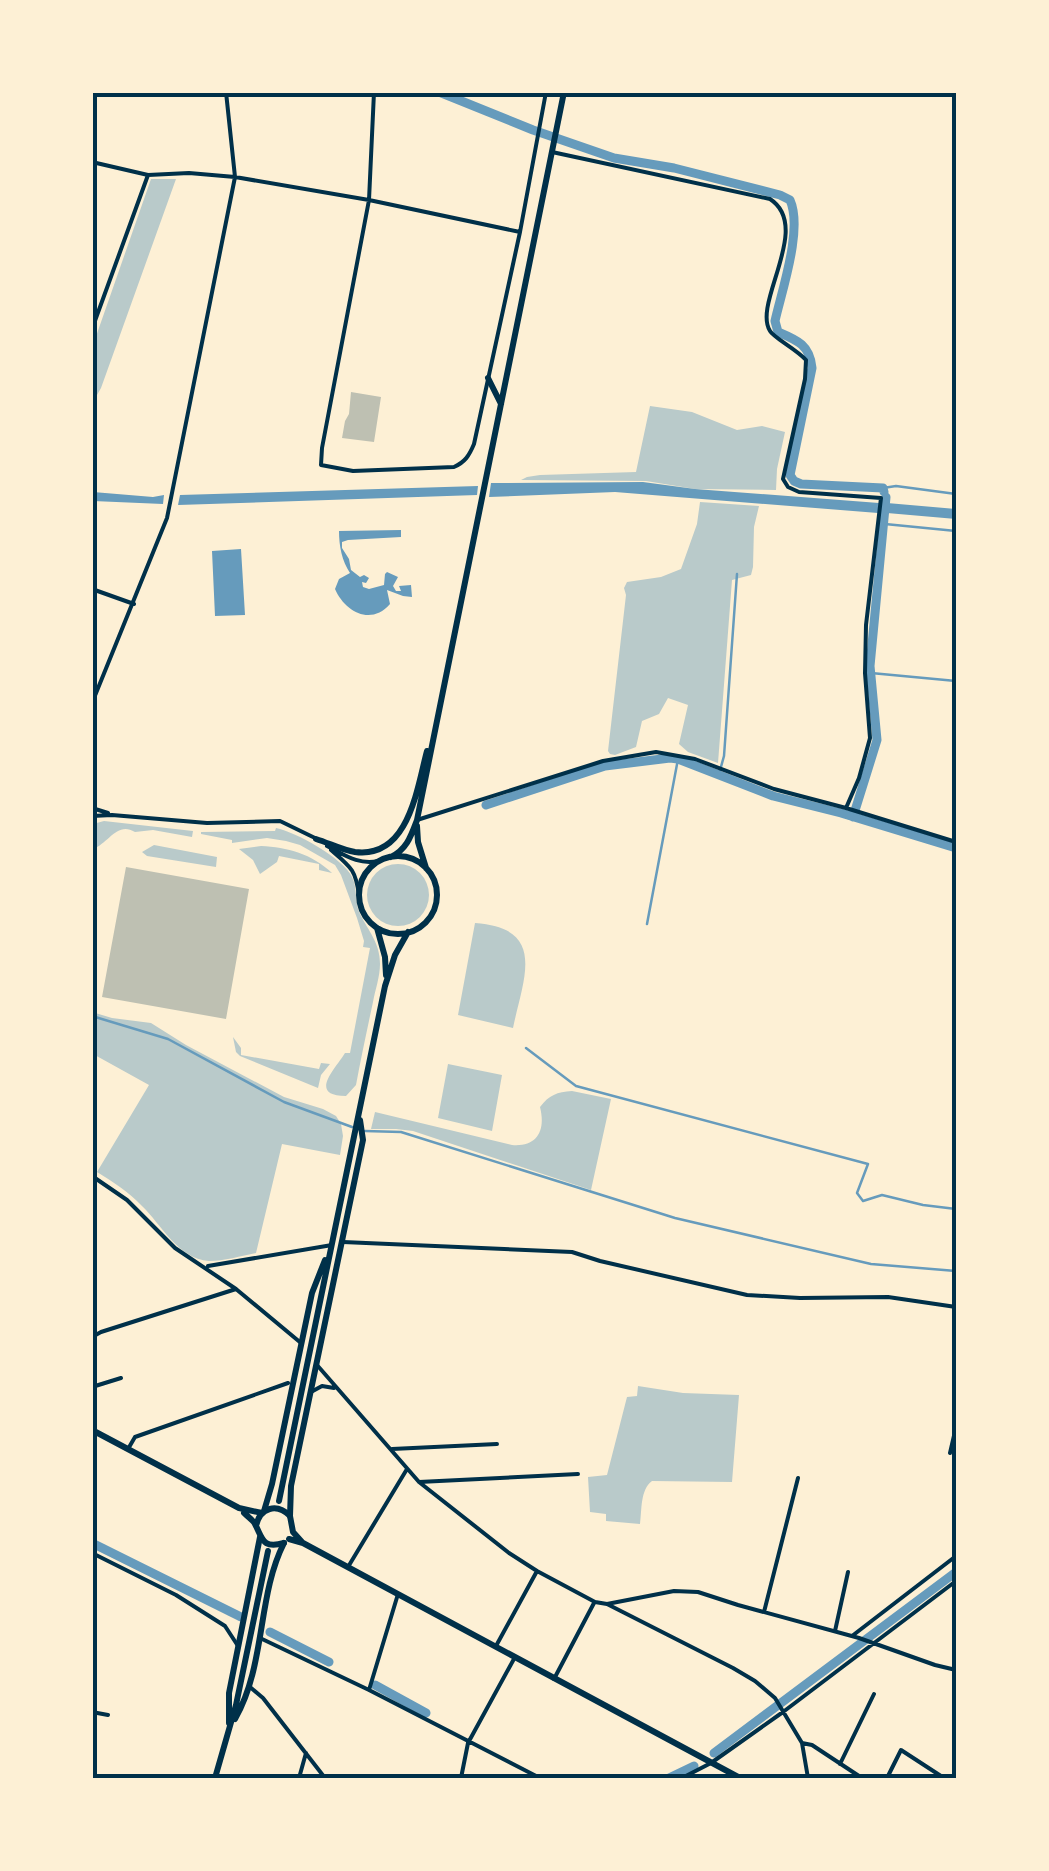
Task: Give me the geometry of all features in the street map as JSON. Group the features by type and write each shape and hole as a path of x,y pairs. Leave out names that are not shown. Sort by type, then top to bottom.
{"main road":[{"path":"385,986 385,957 376,927 362,910 359,896 364,876 378,861 400,852 409,842 417,820 564,92"},
{"path":"488,378 501,404"},
{"path":"320,842 354,852 373,852 388,845 410,813 436,726"},
{"path":"376,927 392,933 408,932 426,921 434,908 436,887 418,842 417,820"},
{"path":"391,856 410,858 427,869"},
{"path":"279,1501 385,986 408,932"},
{"path":"228,1731 250,1687 275,1568 289,1538 292,1486 363,1140 359,1120"},
{"path":"256,1526 272,1484 312,1293 332,1246"},
{"path":"92,1430 239,1508 263,1512 281,1508 290,1516"},
{"path":"228,1731 228,1698 260,1537 256,1526 239,1508"},
{"path":"260,1537 270,1545 289,1538 303,1543 740,1778"},
{"path":"215,1778 240,1687 268,1552"}],"street":[{"path":"92,703 167,518 235,177 226,92"},
{"path":"374,92 369,200 321,465 354,471 454,467 465,461 474,444 546,92"},
{"path":"552,149 770,198 780,205 785,242 767,327 806,360 783,478 788,487 799,492 882,501 866,625 870,738 849,809"},
{"path":"92,162 148,175 235,177 520,232"},
{"path":"92,330 148,175"},
{"path":"92,589 134,604"},
{"path":"417,820 604,761 656,752 679,755 774,789 956,842"},
{"path":"92,808 112,815"},
{"path":"92,816 207,823 280,821 357,862 378,861"},
{"path":"320,842 352,868 359,896"},
{"path":"92,1176 127,1200 175,1248 236,1289 301,1344"},
{"path":"342,1242 572,1252 600,1262 747,1295 888,1297 956,1307"},
{"path":"205,1266 332,1246"},
{"path":"92,1337 236,1289"},
{"path":"317,1364 419,1482 462,1518 537,1571 734,1668 775,1698 802,1743 808,1778"},
{"path":"92,1387 121,1378"},
{"path":"128,1449 135,1437 288,1382"},
{"path":"311,1392 322,1386 338,1390"},
{"path":"950,1453 956,1427"},
{"path":"390,1449 497,1444"},
{"path":"348,1567 407,1469"},
{"path":"419,1482 578,1474"},
{"path":"764,1612 798,1478"},
{"path":"92,1553 176,1595 225,1626 239,1647"},
{"path":"852,1636 956,1556"},
{"path":"496,1647 537,1571"},
{"path":"836,1631 848,1572"},
{"path":"682,1778 712,1763 956,1581"},
{"path":"607,1604 674,1591 698,1592 956,1670"},
{"path":"369,1690 398,1594"},
{"path":"554,1678 595,1602"},
{"path":"225,1626 235,1628 244,1624"},
{"path":"260,1638 540,1778"},
{"path":"460,1778 468,1743 515,1657"},
{"path":"250,1687 263,1698 325,1778"},
{"path":"840,1764 874,1694"},
{"path":"92,1712 108,1715"},
{"path":"802,1743 812,1745 862,1778"},
{"path":"886,1778 900,1750 944,1778"},
{"path":"300,1778 306,1753"}],"shaded area":[{"path":"151,179 176,179 93,402 93,345"},
{"path":"650,406 692,412 737,430 762,426 785,432 776,490 695,489 646,481 521,480 540,475 636,472"},
{"path":"700,502 759,506 751,575 732,580 718,763 688,752 679,744 688,705 668,698 659,714 642,721 636,747 610,754 624,588 627,582 661,577 681,569 697,524"},
{"path":"104,821 193,831 192,837 123,829 93,849 93,824"},
{"path":"276,828 318,847 347,870 354,882 358,909 378,950 379,974 356,1085 346,1096 334,1095 326,1086 345,1053 350,1053 370,948 363,947 341,875 335,865 300,845 267,838 232,843 201,834"},
{"path":"154,845 217,857 216,867 142,852"},
{"path":"261,846 299,853 316,861 332,873 319,870 319,864 279,856 260,874 253,860 239,849"},
{"path":"398,864 420,873 429,895 420,917 398,926 376,917 367,895 376,873"},
{"path":"475,923 498,927 513,935 522,946 525,975 513,1028 458,1015"},
{"path":"92,1012 151,1023 284,1097 336,1116 343,1136 340,1155 282,1144 256,1253 209,1261 188,1254 132,1196 97,1172 149,1085 93,1054"},
{"path":"233,1037 241,1055 319,1069 321,1063 330,1064 321,1075 318,1088 240,1056"},
{"path":"448,1064 502,1075 492,1131 438,1118"},
{"path":"572,1091 611,1099 591,1190 413,1131 371,1129 375,1112 521,1145 538,1136 543,1103 554,1095"},
{"path":"638,1386 739,1395 732,1482 652,1481 643,1495 640,1524 606,1521 606,1514 590,1512 588,1477 607,1475 627,1397 637,1396"}],"water":[{"path":"643,482 879,503 878,513 615,492 489,497 491,483"},
{"path":"478,486 477,495 178,505 180,495"},
{"path":"93,492 164,495 163,504 93,501"},
{"path":"887,503 956,509 956,519 887,513"},
{"path":"401,530 401,537 348,540 342,542 342,548 351,570 369,578 362,582 363,587 384,585 387,572 398,577 393,586 396,591 401,591 399,586 411,585 412,597 387,590 390,604 383,611 367,615 352,610 335,589 339,579 350,573 342,553 339,531"},
{"path":"241,549 245,615 215,616 212,551"}],"building":[{"path":"351,392 381,397 374,442 342,438"},
{"path":"126,867 249,889 226,1019 102,997"}],"waterway":[{"path":"439,92 614,158 674,168 790,200 793,243 775,321 778,332 805,349 812,368 790,475 801,484 883,488 884,492"},
{"path":"883,488 896,486 956,494"},
{"path":"853,817 877,740 870,666 886,497"},
{"path":"885,524 956,531"},
{"path":"719,774 724,756 737,574"},
{"path":"871,673 956,681"},
{"path":"486,805 605,766 670,758 773,796 956,848"},
{"path":"647,924 678,759"},
{"path":"92,1016 168,1039 284,1102 352,1127"},
{"path":"526,1048 576,1086 868,1164 857,1193 863,1201 882,1195 956,1209"},
{"path":"365,1131 401,1132 675,1218 871,1264 956,1271"},
{"path":"92,1543 241,1617"},
{"path":"714,1753 956,1572"},
{"path":"270,1632 329,1662"},
{"path":"375,1685 426,1713"},
{"path":"669,1778 694,1766"}]}
